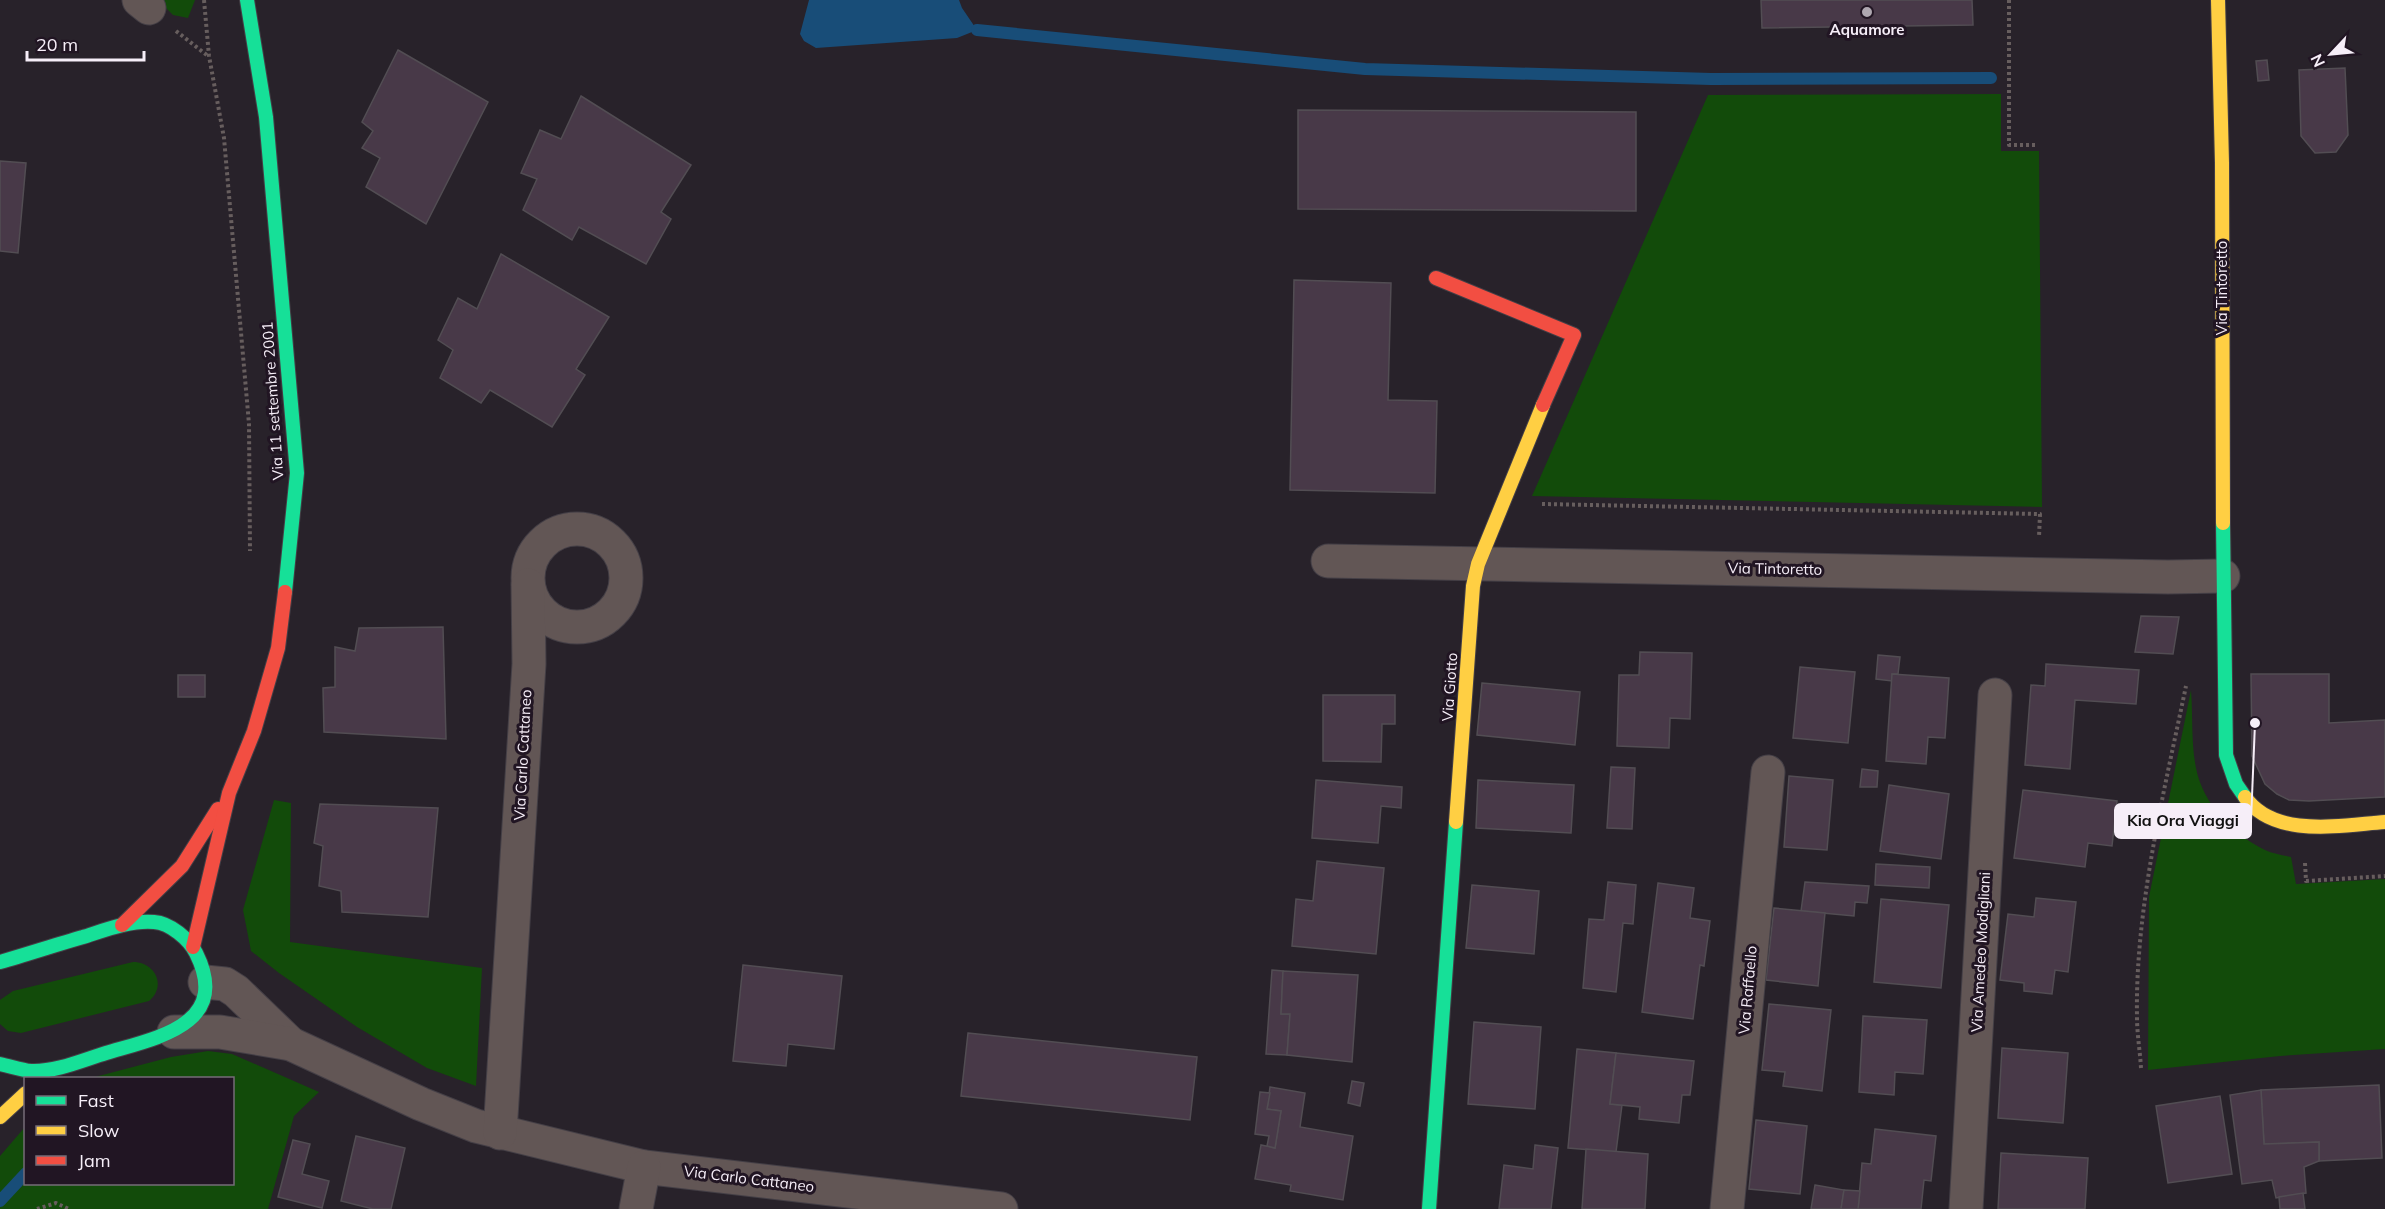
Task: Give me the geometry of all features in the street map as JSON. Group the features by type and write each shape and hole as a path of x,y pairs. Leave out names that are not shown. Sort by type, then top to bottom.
{"street":[{"name":"Via 11 settembre 2001","path":"193,947 229,793 254,731 278,648 289,566 297,473 266,117 247,0"},
{"name":"Via Tintoretto","path":"2218,0 2222,163 2226,755 2230,774 2238,791 2251,806 2269,819 2296,826 2385,822"},
{"name":"Via Giotto","path":"1429,1209 1473,586 1478,564 1524,449 1574,335 1436,278"},
{"path":"573,529 589,530 604,537 616,548 624,562 626,578 624,594 616,608 605,619 590,626 575,628 558,624 541,613 531,595 528,585 529,569 534,554 544,541 558,532 573,529"},
{"name":"Via Tintoretto","path":"1328,561 2168,577 2223,576"},
{"name":"Via Carlo Cattaneo","path":"500,1133 529,664 528,585"},
{"path":"529,664 547,635 558,624"},
{"name":"Via Amedeo Modigliani","path":"1966,1209 1995,695"},
{"name":"Via Raffaello","path":"1727,1209 1768,772"},
{"name":"Via 11 settembre 2001","path":"122,925 182,866 229,793"},
{"name":"Via 11 settembre 2001","path":"0,962 122,925 155,922 175,930 193,947 203,967 205,982"},
{"path":"0,1064 32,1071 64,1066 174,1032 190,1019 202,1004 205,982"},
{"name":"Via Carlo Cattaneo","path":"205,982 225,984 236,991 291,1044"},
{"name":"Via Carlo Cattaneo","path":"174,1032 220,1032 291,1044 421,1104 500,1133 644,1167 1001,1209"},
{"path":"48,1077 64,1066"},
{"path":"0,1117 24,1095"},
{"path":"636,1209 644,1167"}],"path":[{"path":"204,0 208,57 224,138 249,424 250,560"},
{"path":"2008,0 2009,145 2038,145"},
{"path":"1621,507 2040,514 2039,538"},
{"path":"2141,1068 2137,1017 2142,920 2161,804 2187,678"},
{"path":"2304,860 2306,880 2385,876"},
{"path":"37,1209 56,1203 69,1209"}],"green space":[{"path":"158,0 195,0 188,18 173,15"},
{"path":"2001,94 2001,151 2039,151 2042,507 1532,496 1708,95"},
{"path":"2191,690 2196,768 2212,806 2231,827 2241,836 2265,850 2291,857 2296,884 2385,879 2385,1049 2280,1056 2148,1070 2149,897"},
{"path":"274,800 291,803 290,942 482,968 476,1086 427,1068 357,1027 251,951 243,910"},
{"path":"133,962 147,966 156,976 157,989 149,1001 21,1033 8,1031 0,1024 0,1000 13,991"},
{"path":"208,1051 232,1054 319,1092 294,1116 268,1209 0,1209 0,1156 24,1128 24,1185 234,1185 234,1077 95,1077 171,1057"}],"water":[{"path":"809,0 959,0 977,30 957,38 816,48 804,41 800,34"}],"building":[{"name":"Aquamore","path":"1761,0 1972,0 1973,25 1762,28"},
{"path":"398,50 488,102 426,224 366,187 380,158 362,148 373,131 362,122"},
{"path":"2267,60 2269,80 2258,81 2256,61"},
{"path":"2345,68 2348,135 2336,152 2315,153 2301,136 2299,70"},
{"path":"581,96 691,165 661,212 671,219 646,264 579,227 572,240 523,210 537,179 521,173 540,130 561,139"},
{"path":"1298,110 1636,112 1636,211 1298,209"},
{"path":"0,161 26,163 18,253 0,251"},
{"path":"501,254 609,317 576,369 585,375 552,427 490,390 481,403 440,378 453,350 438,340 458,298 477,309"},
{"path":"1294,280 1391,283 1388,400 1437,401 1435,493 1290,490"},
{"path":"2141,616 2179,617 2173,654 2135,652"},
{"path":"443,627 446,739 324,732 323,688 335,687 335,647 355,651 359,628"},
{"path":"1640,652 1692,653 1690,719 1670,718 1669,748 1617,746 1619,675 1639,675"},
{"path":"1878,655 1900,657 1898,674 1892,674 1892,681 1876,679"},
{"path":"2046,664 2139,670 2136,704 2075,700 2070,769 2025,765 2031,685 2045,686"},
{"path":"1800,667 1855,672 1848,743 1793,738"},
{"path":"1892,674 1949,678 1945,738 1928,737 1926,764 1886,761"},
{"path":"2251,674 2329,674 2329,723 2385,720 2385,797 2289,800 2265,784 2252,756"},
{"path":"178,675 205,675 205,697 178,697"},
{"path":"1482,683 1580,692 1575,745 1477,735"},
{"path":"1323,695 1395,695 1395,724 1382,724 1381,762 1323,761"},
{"path":"1611,767 1635,768 1632,829 1607,828"},
{"path":"1862,769 1878,771 1877,787 1860,787"},
{"path":"1789,776 1833,780 1827,850 1784,847"},
{"path":"1316,780 1402,787 1401,808 1381,806 1378,843 1312,838"},
{"path":"1478,780 1574,785 1571,833 1476,828"},
{"path":"1889,785 1949,794 1941,859 1880,851"},
{"path":"2023,790 2117,801 2112,846 2088,843 2085,867 2014,858"},
{"path":"320,804 438,808 428,917 342,912 341,891 319,886 323,846 314,843"},
{"path":"1317,861 1384,868 1376,954 1292,946 1296,899 1313,901"},
{"path":"1876,864 1930,867 1929,888 1875,885"},
{"path":"1608,882 1636,885 1633,924 1623,923 1616,992 1583,988 1589,919 1604,920"},
{"path":"1805,882 1869,886 1867,903 1855,902 1854,916 1801,911"},
{"path":"1658,883 1694,888 1690,918 1710,921 1704,966 1700,965 1693,1019 1642,1012"},
{"path":"1472,885 1539,891 1534,954 1466,948"},
{"path":"2036,898 2076,902 2068,972 2055,970 2052,994 2024,991 2024,983 2000,980 2008,914 2034,917"},
{"path":"1881,899 1949,905 1941,988 1874,982"},
{"path":"1774,908 1825,913 1818,986 1766,980"},
{"path":"743,965 842,976 834,1049 788,1044 786,1066 733,1061"},
{"path":"1272,970 1283,971 1281,1014 1290,1014 1287,1055 1266,1054"},
{"path":"1283,971 1358,975 1352,1062 1287,1055 1290,1014 1281,1014"},
{"path":"1769,1004 1831,1010 1822,1091 1783,1086 1785,1072 1762,1070"},
{"path":"1863,1016 1927,1020 1923,1074 1895,1072 1894,1095 1859,1092"},
{"path":"1474,1022 1541,1027 1535,1109 1468,1104"},
{"path":"968,1033 1197,1057 1190,1120 961,1096"},
{"path":"2002,1048 2068,1053 2063,1123 1998,1118"},
{"path":"1577,1049 1616,1053 1610,1104 1622,1105 1616,1152 1568,1148"},
{"path":"1616,1053 1694,1061 1690,1095 1682,1095 1679,1123 1639,1119 1640,1107 1610,1104"},
{"path":"1352,1081 1364,1083 1360,1106 1348,1103"},
{"path":"2379,1085 2382,1158 2319,1161 2319,1142 2264,1144 2261,1090"},
{"path":"1270,1087 1305,1093 1300,1127 1353,1136 1343,1200 1290,1191 1291,1185 1255,1179 1261,1145 1275,1148 1281,1111 1267,1109"},
{"path":"2261,1090 2264,1144 2319,1142 2319,1161 2304,1167 2306,1193 2276,1198 2272,1180 2242,1184 2230,1095"},
{"path":"1260,1092 1270,1093 1267,1109 1281,1111 1275,1148 1267,1146 1269,1136 1255,1134"},
{"path":"2220,1096 2232,1174 2168,1183 2156,1106"},
{"path":"1756,1120 1807,1126 1800,1194 1749,1189"},
{"path":"1875,1129 1936,1136 1931,1181 1924,1180 1921,1209 1858,1209 1862,1163 1871,1164"},
{"path":"356,1136 405,1148 391,1209 373,1209 341,1201"},
{"path":"293,1140 310,1144 302,1174 329,1181 322,1208 278,1197"},
{"path":"1535,1145 1558,1148 1551,1209 1499,1209 1504,1165 1533,1169"},
{"path":"1586,1149 1648,1154 1645,1209 1582,1209"},
{"path":"2001,1153 2088,1158 2085,1209 1998,1209"},
{"path":"1815,1185 1844,1190 1841,1209 1811,1209"},
{"path":"1844,1190 1860,1191 1858,1209 1841,1209"},
{"path":"2303,1193 2305,1209 2280,1209 2279,1197"}],"waterway":[{"path":"977,30 1365,69 1711,79 1991,78"},
{"path":"0,1201 24,1175"}],"traffic: fast":[{"path":"247,0 266,117 297,473 285,592"},
{"path":"2223,523 2226,755 2236,784 2245,797"},
{"path":"1429,1209 1456,822"},
{"path":"0,962 118,926 154,922 166,925 189,942 205,977 204,997 197,1012 166,1034 50,1070 31,1071 0,1064"}],"traffic: slow":[{"path":"2218,0 2222,163 2223,523"},
{"path":"1456,822 1473,586 1478,564 1543,405"},
{"path":"2245,797 2258,810 2273,819 2291,824 2329,826 2385,822"},
{"path":"0,1117 24,1095"}],"traffic: jam":[{"path":"1436,278 1574,335 1543,405"},
{"path":"193,947 229,793 254,731 278,648 285,592"},
{"path":"122,925 182,866 218,809"}],"place":[{"name":"Aquamore","path":"1867,12"},
{"name":"Kia Ora Viaggi","path":"2255,723"}]}
